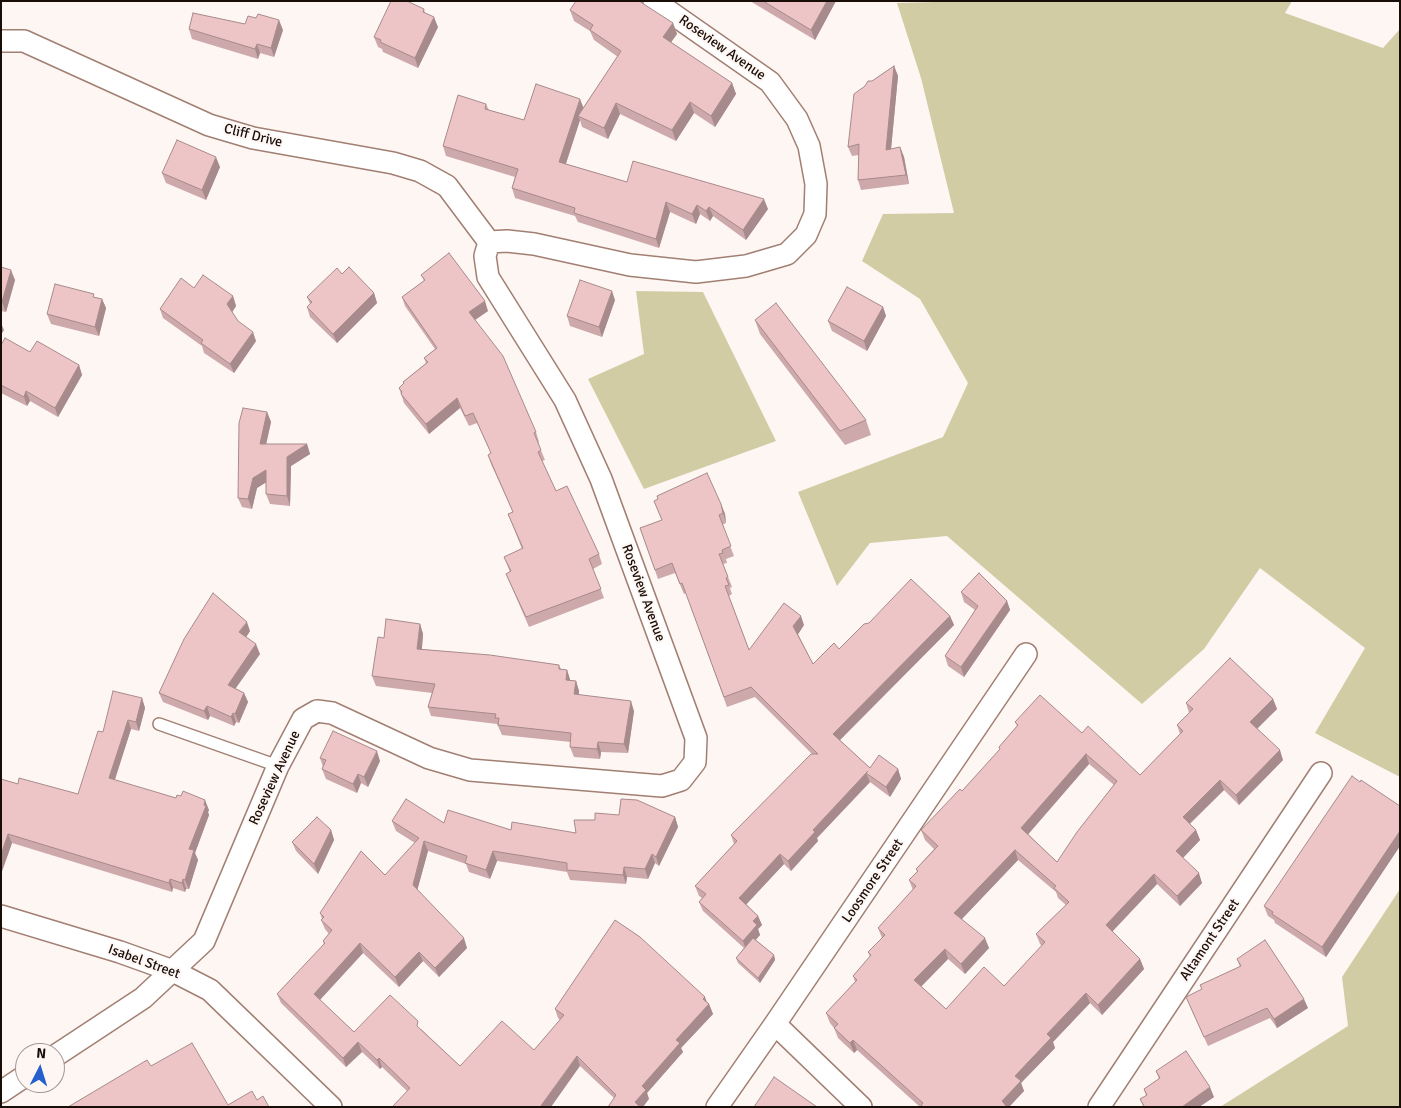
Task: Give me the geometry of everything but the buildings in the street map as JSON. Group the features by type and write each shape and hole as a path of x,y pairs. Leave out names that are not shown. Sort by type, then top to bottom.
{"street":[{"name":"Roseview Avenue","path":"65,1049 143,998 204,941 278,766 303,719 317,711 332,713 429,758 470,770 662,786 681,780 695,762 696,738 601,480 565,400 488,277 485,256 490,242 507,241 534,244 630,265 696,272 746,266 787,254 806,235 815,214 816,184 809,146 797,119 770,82 654,1"},
{"name":"Cliff Drive","path":"1,41 24,41 210,125 253,138 394,163 420,171 446,186 490,242"},
{"name":"Loosmore Street","path":"717,1107 776,1024 1026,654"},
{"name":"Altamont Street","path":"1098,1107 1321,773"},
{"name":"Isabel Street","path":"1,916 120,952 173,971 210,990 331,1107"},
{"path":"776,1024 861,1107"},
{"path":"1,1092 15,1083"}],"lane":[{"path":"159,724 278,766"}],"shaded area":[{"path":"975,1 1292,1 1285,13 1383,48 1400,29 1400,777 1315,733 1365,648 1260,568 1204,649 1142,704 947,536 870,543 837,586 798,492 943,437 968,383 920,299 862,261 883,214 954,213 921,78 897,3"},
{"path":"636,291 703,292 776,441 644,489 588,379 644,354"},
{"path":"1400,889 1400,1107 1220,1107 1348,1026 1342,977"}]}
